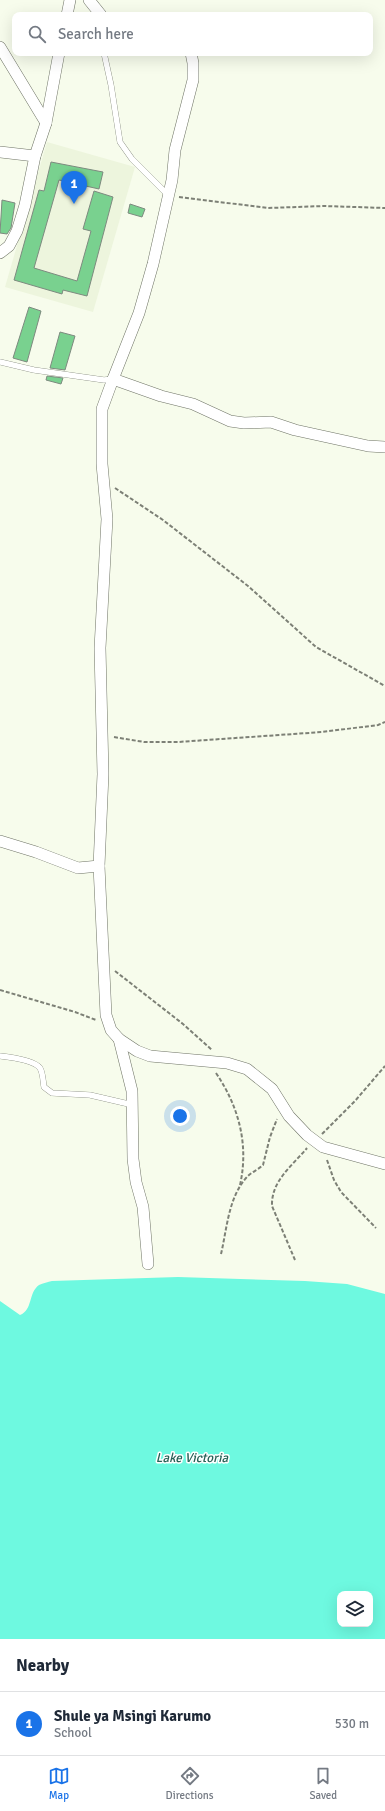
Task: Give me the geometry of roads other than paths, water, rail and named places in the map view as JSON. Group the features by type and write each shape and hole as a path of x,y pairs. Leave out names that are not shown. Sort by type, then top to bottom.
{"street":[{"path":"68,12 70,0"},
{"path":"89,0 98,12"},
{"path":"0,47 46,123"},
{"path":"0,253 9,246 18,231 35,156 46,123 58,56"},
{"path":"192,56 194,63 193,80 175,150 168,195 153,264 139,313 113,379 102,413 104,481 107,519 100,648 102,735 99,866 106,1015 111,1030 119,1039 137,1051 150,1056 228,1063 247,1069 272,1089 293,1121 319,1144 385,1164"},
{"path":"0,152 35,156"},
{"path":"113,379 161,396 193,404 230,421 244,423 271,422 295,430 368,446 385,447"},
{"path":"0,841 36,852 78,868 99,866"},
{"path":"119,1039 130,1078 133,1105 133,1159 136,1182 143,1207 148,1264"}],"lane":[{"path":"105,56 120,142 132,159 168,195"},
{"path":"0,362 34,370 104,380 113,379"},
{"path":"0,1056 37,1065 42,1073 44,1087 52,1093 90,1095 133,1105"}],"water":[{"name":"Lake Victoria","path":"178,1277 305,1281 347,1284 385,1294 385,1639 0,1639 0,1301 20,1315 27,1309 33,1292 41,1284 52,1281"}],"place":[{"name":"Shule ya Msingi Karumo","path":"74,204"}]}
